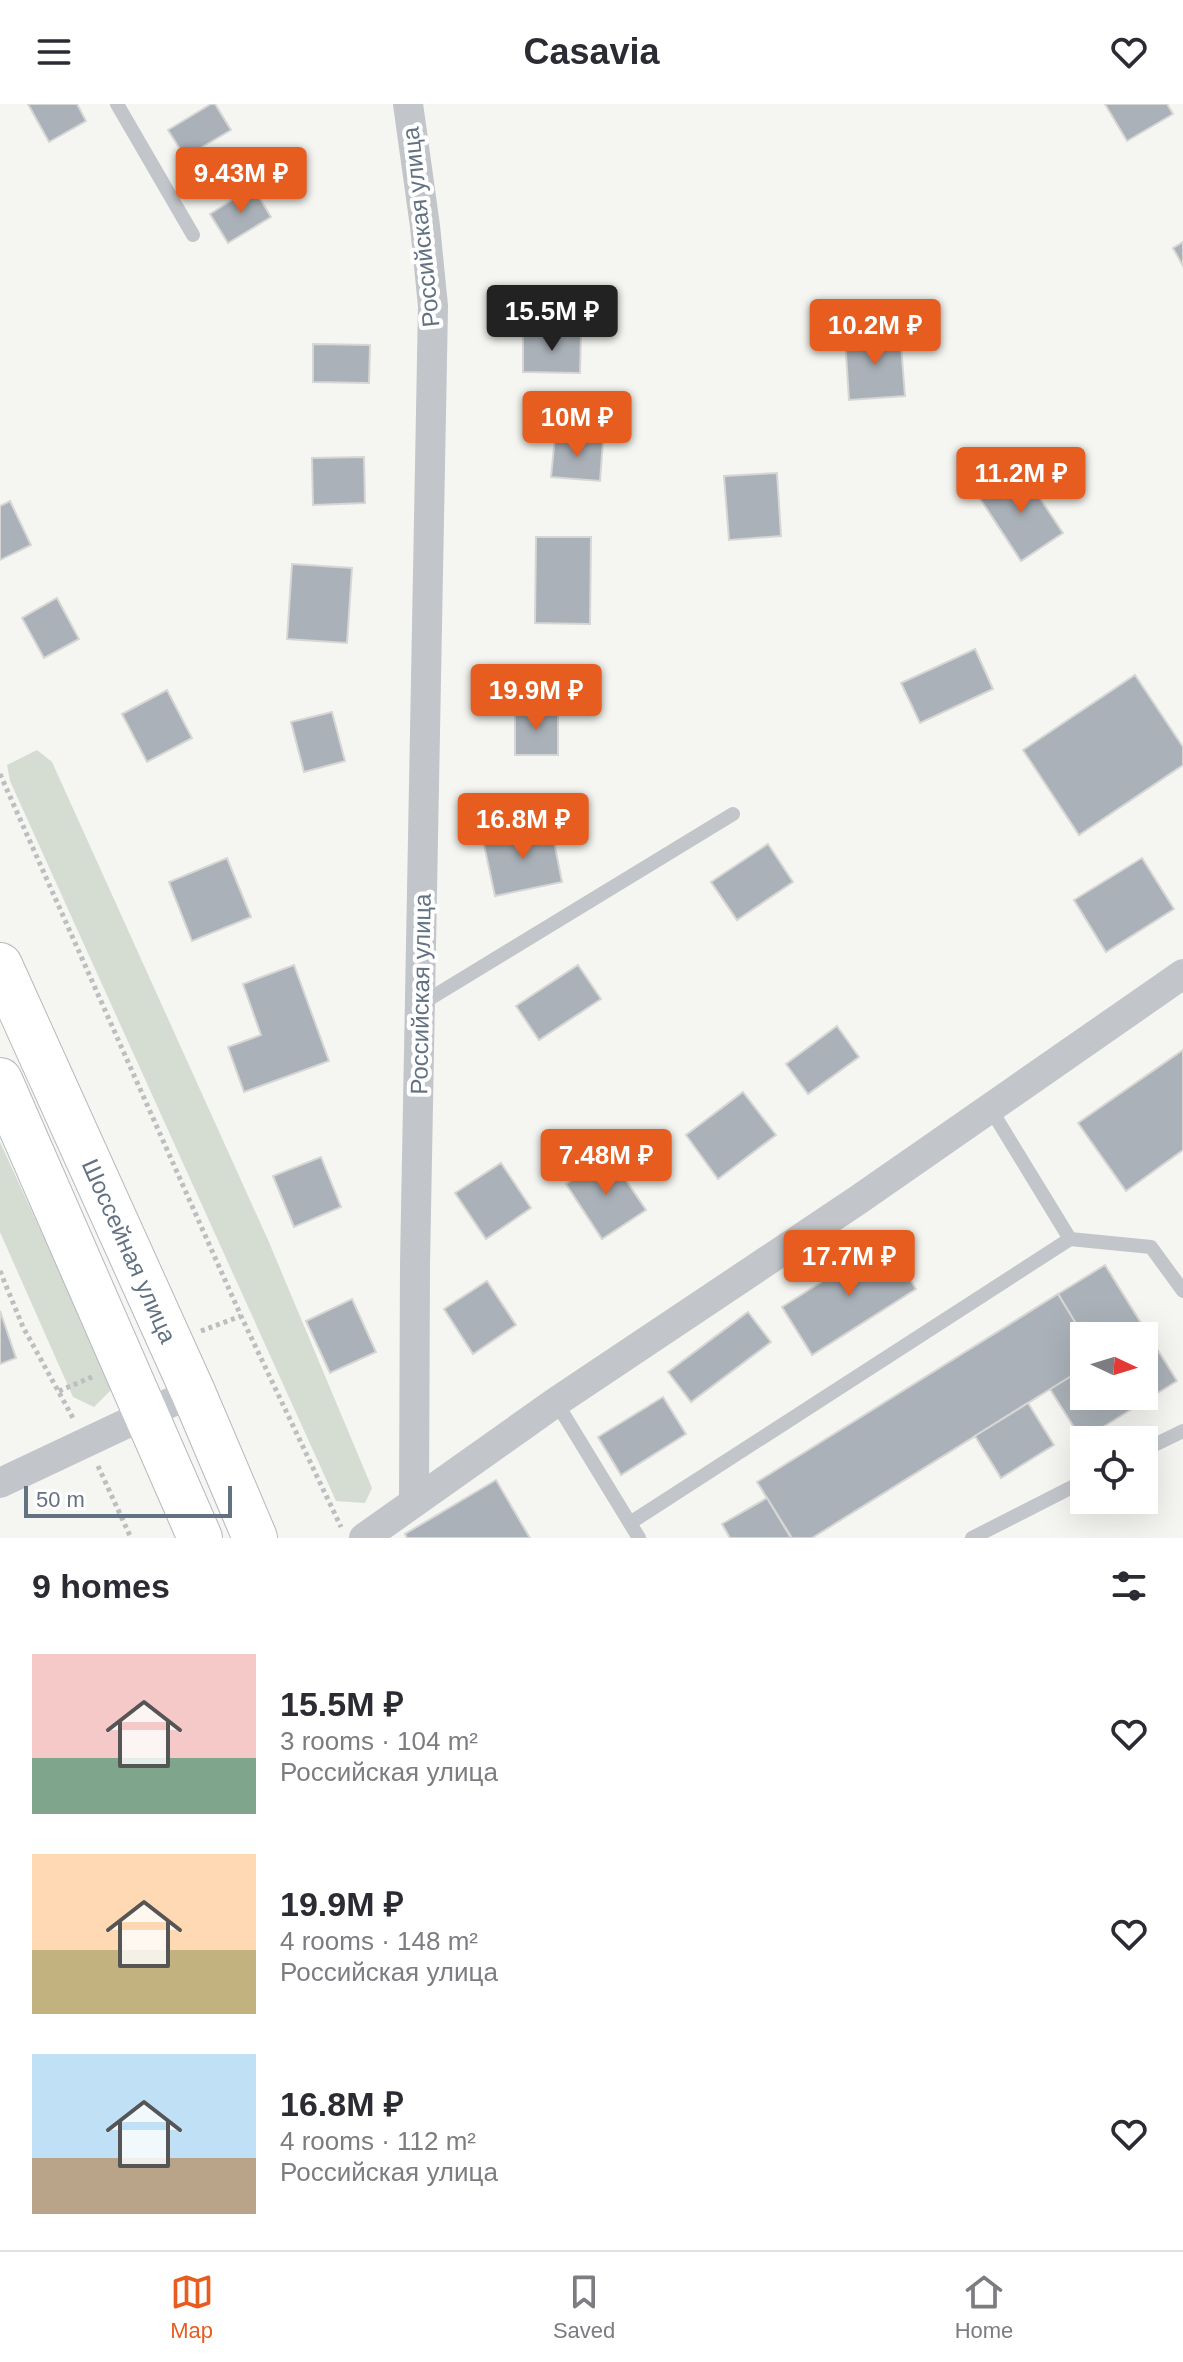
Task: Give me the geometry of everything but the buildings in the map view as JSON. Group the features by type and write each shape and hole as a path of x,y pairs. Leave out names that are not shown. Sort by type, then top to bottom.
{"main road":[{"name":"Шоссейная улица","path":"0,965 193,1392 255,1538"},
{"name":"Шоссейная улица","path":"0,1080 200,1538"}],"street":[{"name":"Российская улица","path":"408,104 433,306 415,1264 414,1502"},
{"path":"364,1538 556,1402 858,1200 1183,974"},
{"path":"0,1483 193,1392"}],"lane":[{"path":"117,104 193,235"},
{"path":"421,1004 733,814"},
{"path":"990,1108 1070,1239"},
{"path":"630,1523 1070,1239 1151,1247 1183,1291"},
{"path":"556,1402 639,1538"},
{"path":"1158,1443 1183,1431"},
{"path":"972,1538 1070,1488"}],"path":[{"path":"0,774 241,1316 348,1538"},
{"path":"0,1271 23,1327 86,1442 131,1538"}],"shaded area":[{"path":"37,750 52,762 268,1240 372,1488 365,1503 336,1501 10,781 7,765"},
{"path":"0,1142 113,1388 94,1407 73,1397 0,1232"}]}
